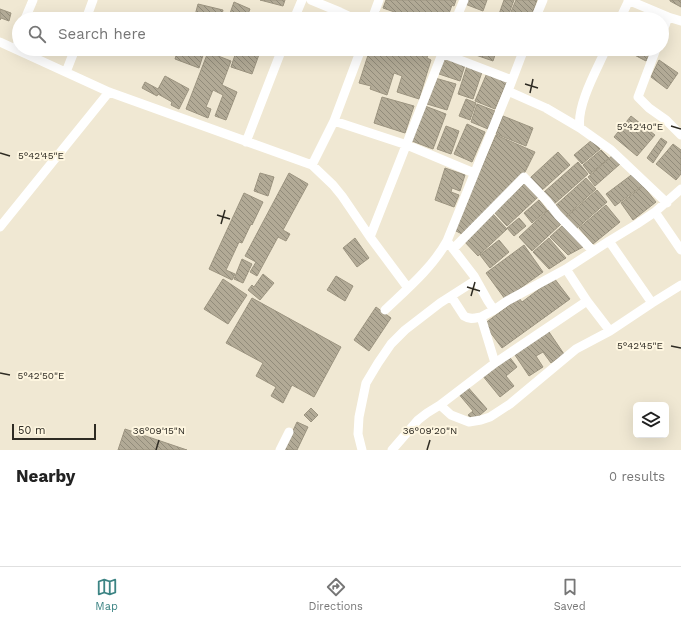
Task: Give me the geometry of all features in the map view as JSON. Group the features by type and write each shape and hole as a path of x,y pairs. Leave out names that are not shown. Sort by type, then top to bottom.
{"street":[{"path":"28,12 33,0"},
{"path":"89,12 93,0"},
{"path":"297,12 302,0"},
{"path":"311,0 340,12"},
{"path":"375,12 379,0"},
{"path":"459,12 464,0"},
{"path":"538,12 543,0"},
{"path":"623,12 628,0 656,12"},
{"path":"669,17 681,22"},
{"path":"0,42 12,47"},
{"path":"31,56 109,92 312,165 342,196 408,288"},
{"path":"66,72 72,56"},
{"path":"246,142 279,56"},
{"path":"312,165 334,121 358,56"},
{"path":"370,237 442,56"},
{"path":"456,56 512,80"},
{"path":"385,310 436,259 447,241 521,56"},
{"path":"580,128 578,121 583,104 603,56"},
{"path":"653,56 638,97 649,108 666,120 678,133"},
{"path":"508,91 546,108 580,128 611,150 667,202"},
{"path":"0,227 109,92"},
{"path":"334,121 407,145 474,173"},
{"path":"678,133 681,123"},
{"path":"453,249 524,177 593,251"},
{"path":"451,296 464,316 470,319 481,317 506,301 566,269 637,224 655,212 681,189"},
{"path":"655,212 681,250"},
{"path":"447,241 474,276 494,310"},
{"path":"609,241 652,303"},
{"path":"566,269 610,332"},
{"path":"362,450 358,434 359,417 366,383 378,362 391,344 405,330 440,303 476,280"},
{"path":"440,405 451,415 469,422 490,417 510,404 576,349 610,332 681,285"},
{"path":"392,450 418,420 427,413 440,405 495,363 587,301"},
{"path":"481,317 495,363"},
{"path":"280,450 289,432"}],"building":[{"path":"260,0 285,0 283,6"},
{"path":"386,0 456,0 450,12 394,12 383,8"},
{"path":"466,0 487,0 483,11 465,4"},
{"path":"504,0 514,0 510,12 500,12"},
{"path":"516,0 537,0 533,12 511,12"},
{"path":"681,0 681,7 670,1"},
{"path":"234,2 250,9 249,12 230,12"},
{"path":"198,4 223,10 223,12 196,12"},
{"path":"0,9 11,13 9,21 1,18 0,20"},
{"path":"176,56 203,56 199,68 175,59"},
{"path":"206,56 218,56 231,61 222,85 237,92 226,120 215,116 223,95 213,90 206,107 211,109 208,118 186,109"},
{"path":"235,56 258,56 252,74 231,67"},
{"path":"368,56 428,56 427,58 431,60 419,99 397,92 402,76 394,73 387,95 370,89 371,86 359,83"},
{"path":"479,56 495,56 493,61"},
{"path":"636,56 648,56 646,61"},
{"path":"444,58 465,65 460,81 439,74"},
{"path":"659,60 678,73 667,89 651,77"},
{"path":"467,66 482,72 473,99 458,94"},
{"path":"487,73 507,81 495,109 475,101"},
{"path":"165,76 189,89 179,109 171,105 172,102 158,94 157,96 142,88 145,82 158,89"},
{"path":"435,78 456,84 447,110 427,104"},
{"path":"382,97 414,106 405,133 374,123"},
{"path":"466,99 476,103 470,120 459,116"},
{"path":"477,104 495,111 488,129 471,122"},
{"path":"425,106 446,114 433,149 412,141"},
{"path":"503,116 533,128 526,146 496,134"},
{"path":"631,116 655,135 637,156 614,137"},
{"path":"467,124 485,132 472,162 454,154"},
{"path":"446,126 459,131 451,154 437,149"},
{"path":"496,135 535,152 525,172 464,235 454,230"},
{"path":"661,138 667,142 653,163 647,158"},
{"path":"592,140 600,149 582,164 574,155"},
{"path":"673,144 681,150 681,174 676,180 656,164"},
{"path":"601,150 609,158 590,174 583,165"},
{"path":"558,152 570,165 541,191 530,178"},
{"path":"613,155 620,164 595,186 588,177"},
{"path":"578,162 588,174 553,205 543,193"},
{"path":"445,168 465,175 460,191 452,188 451,192 459,195 454,207 435,200"},
{"path":"260,173 274,177 268,196 254,191"},
{"path":"289,173 308,184 283,230 290,234 286,241 278,237 257,276 250,272 256,262 245,256"},
{"path":"634,173 643,185 615,206 606,194"},
{"path":"586,178 596,189 564,218 554,207"},
{"path":"525,183 538,197 507,226 494,212"},
{"path":"643,186 656,202 633,220 621,203"},
{"path":"597,190 607,202 575,230 565,218"},
{"path":"244,193 263,202 242,243 239,242 226,270 235,274 232,280 209,269"},
{"path":"539,200 547,210 532,223 524,213"},
{"path":"606,205 620,222 593,244 579,228"},
{"path":"548,210 561,224 532,251 519,237"},
{"path":"493,214 507,229 478,256 463,240"},
{"path":"519,218 526,226 514,236 507,228"},
{"path":"563,225 583,247 568,255 550,237"},
{"path":"355,238 369,258 357,267 343,248"},
{"path":"549,238 566,258 549,269 533,252"},
{"path":"499,240 509,252 490,268 480,255"},
{"path":"524,245 543,272 505,299 486,273"},
{"path":"242,259 252,264 243,283 234,279"},
{"path":"263,274 274,283 260,300 248,290 252,285 254,287"},
{"path":"336,276 353,286 345,301 327,290"},
{"path":"554,278 570,299 502,348 484,324 519,298 522,302"},
{"path":"223,279 247,295 228,324 204,309"},
{"path":"252,298 341,347 314,397 292,385 283,403 271,396 276,387 256,376 263,363 226,343"},
{"path":"376,307 391,318 369,351 354,340"},
{"path":"547,329 564,354 551,363 543,352 536,356 543,367 529,376 513,352"},
{"path":"508,355 517,367 506,376 514,386 500,397 482,375"},
{"path":"466,385 487,409 473,421 468,415 473,411 457,392"},
{"path":"311,408 318,415 311,422 304,415"},
{"path":"297,422 308,427 297,450 284,450"},
{"path":"125,429 187,450 118,450"}]}
